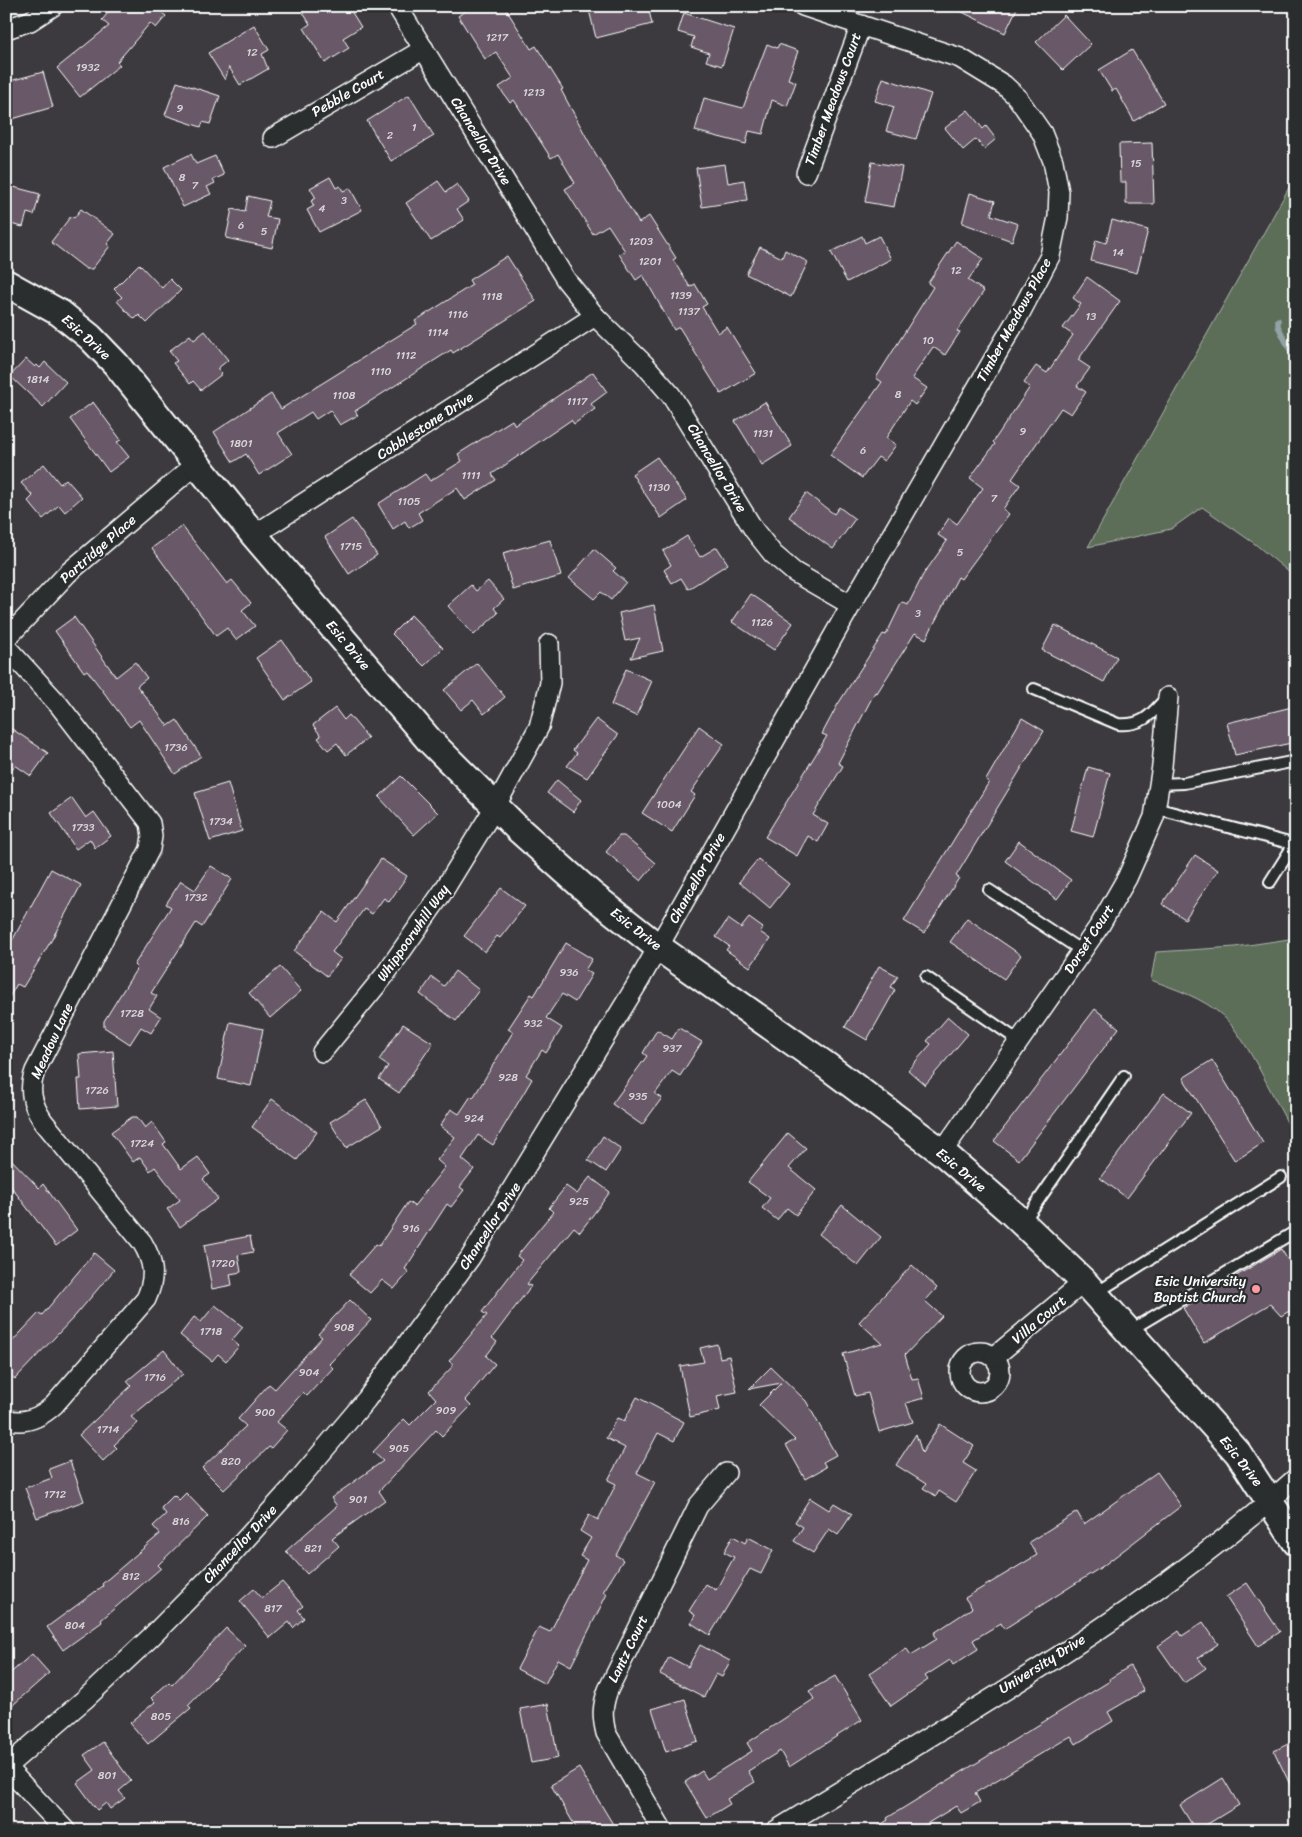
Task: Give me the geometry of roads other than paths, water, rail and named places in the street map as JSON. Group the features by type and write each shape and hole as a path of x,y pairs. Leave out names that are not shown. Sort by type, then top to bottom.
{"street":[{"path":"6,30 30,20 53,6"},
{"name":"Chancellor Drive","path":"6,1767 111,1674 223,1564 290,1490 366,1400 420,1330 493,1224 658,947 851,606 794,572 774,554 754,530 671,395 644,364 595,316 566,280 397,6"},
{"name":"Timber Meadows Place","path":"803,6 960,58 1004,85 1017,97 1042,132 1054,161 1059,192 1058,217 1050,256 1017,319 851,606"},
{"name":"Timber Meadows Court","path":"806,173 861,25"},
{"name":"Pebble Court","path":"273,138 424,49"},
{"name":"Esic Drive","path":"6,283 60,313 90,337 116,364 254,535 429,740 495,807 591,894 658,947 827,1066 942,1152 1023,1224 1089,1288 1238,1453 1271,1500 1296,1542"},
{"name":"Cobblestone Drive","path":"254,535 595,316"},
{"name":"Partridge Place","path":"6,639 68,573 195,464"},
{"name":"Whippoorwhill Way","path":"322,1052 384,976 442,893 495,807 540,727 550,683 549,644"},
{"name":"Meadow Lane","path":"6,647 59,705 150,823 152,836 150,849 34,1071 31,1092 34,1108 142,1242 151,1256 154,1270 152,1285 146,1299 54,1405 44,1414 29,1420 13,1421 6,1419"},
{"name":"Dorset Court","path":"942,1152 1082,951 1127,878 1147,835 1155,808 1168,697"},
{"name":"Villa Court","path":"994,1357 1089,1288"},
{"name":"Lantz Court","path":"663,1831 606,1733 602,1719 603,1705 608,1690 698,1506 726,1473"},
{"name":"University Drive","path":"775,1831 1114,1619 1271,1500 1296,1478"},
{"path":"6,1767 66,1831"}],"lane":[{"path":"1034,689 1118,724 1132,725 1146,719 1168,697"},
{"path":"1159,784 1184,783 1296,762"},
{"path":"1155,808 1294,842 1270,882"},
{"path":"990,890 1082,951"},
{"path":"926,976 1019,1041"},
{"path":"1023,1224 1124,1076"},
{"path":"1089,1288 1281,1177"},
{"path":"1128,1332 1296,1231"}],"waterway":[{"path":"1278,320 1278,326 1296,362"}],"place":[{"name":"Esic University Baptist Church","path":"1256,1289"}]}
